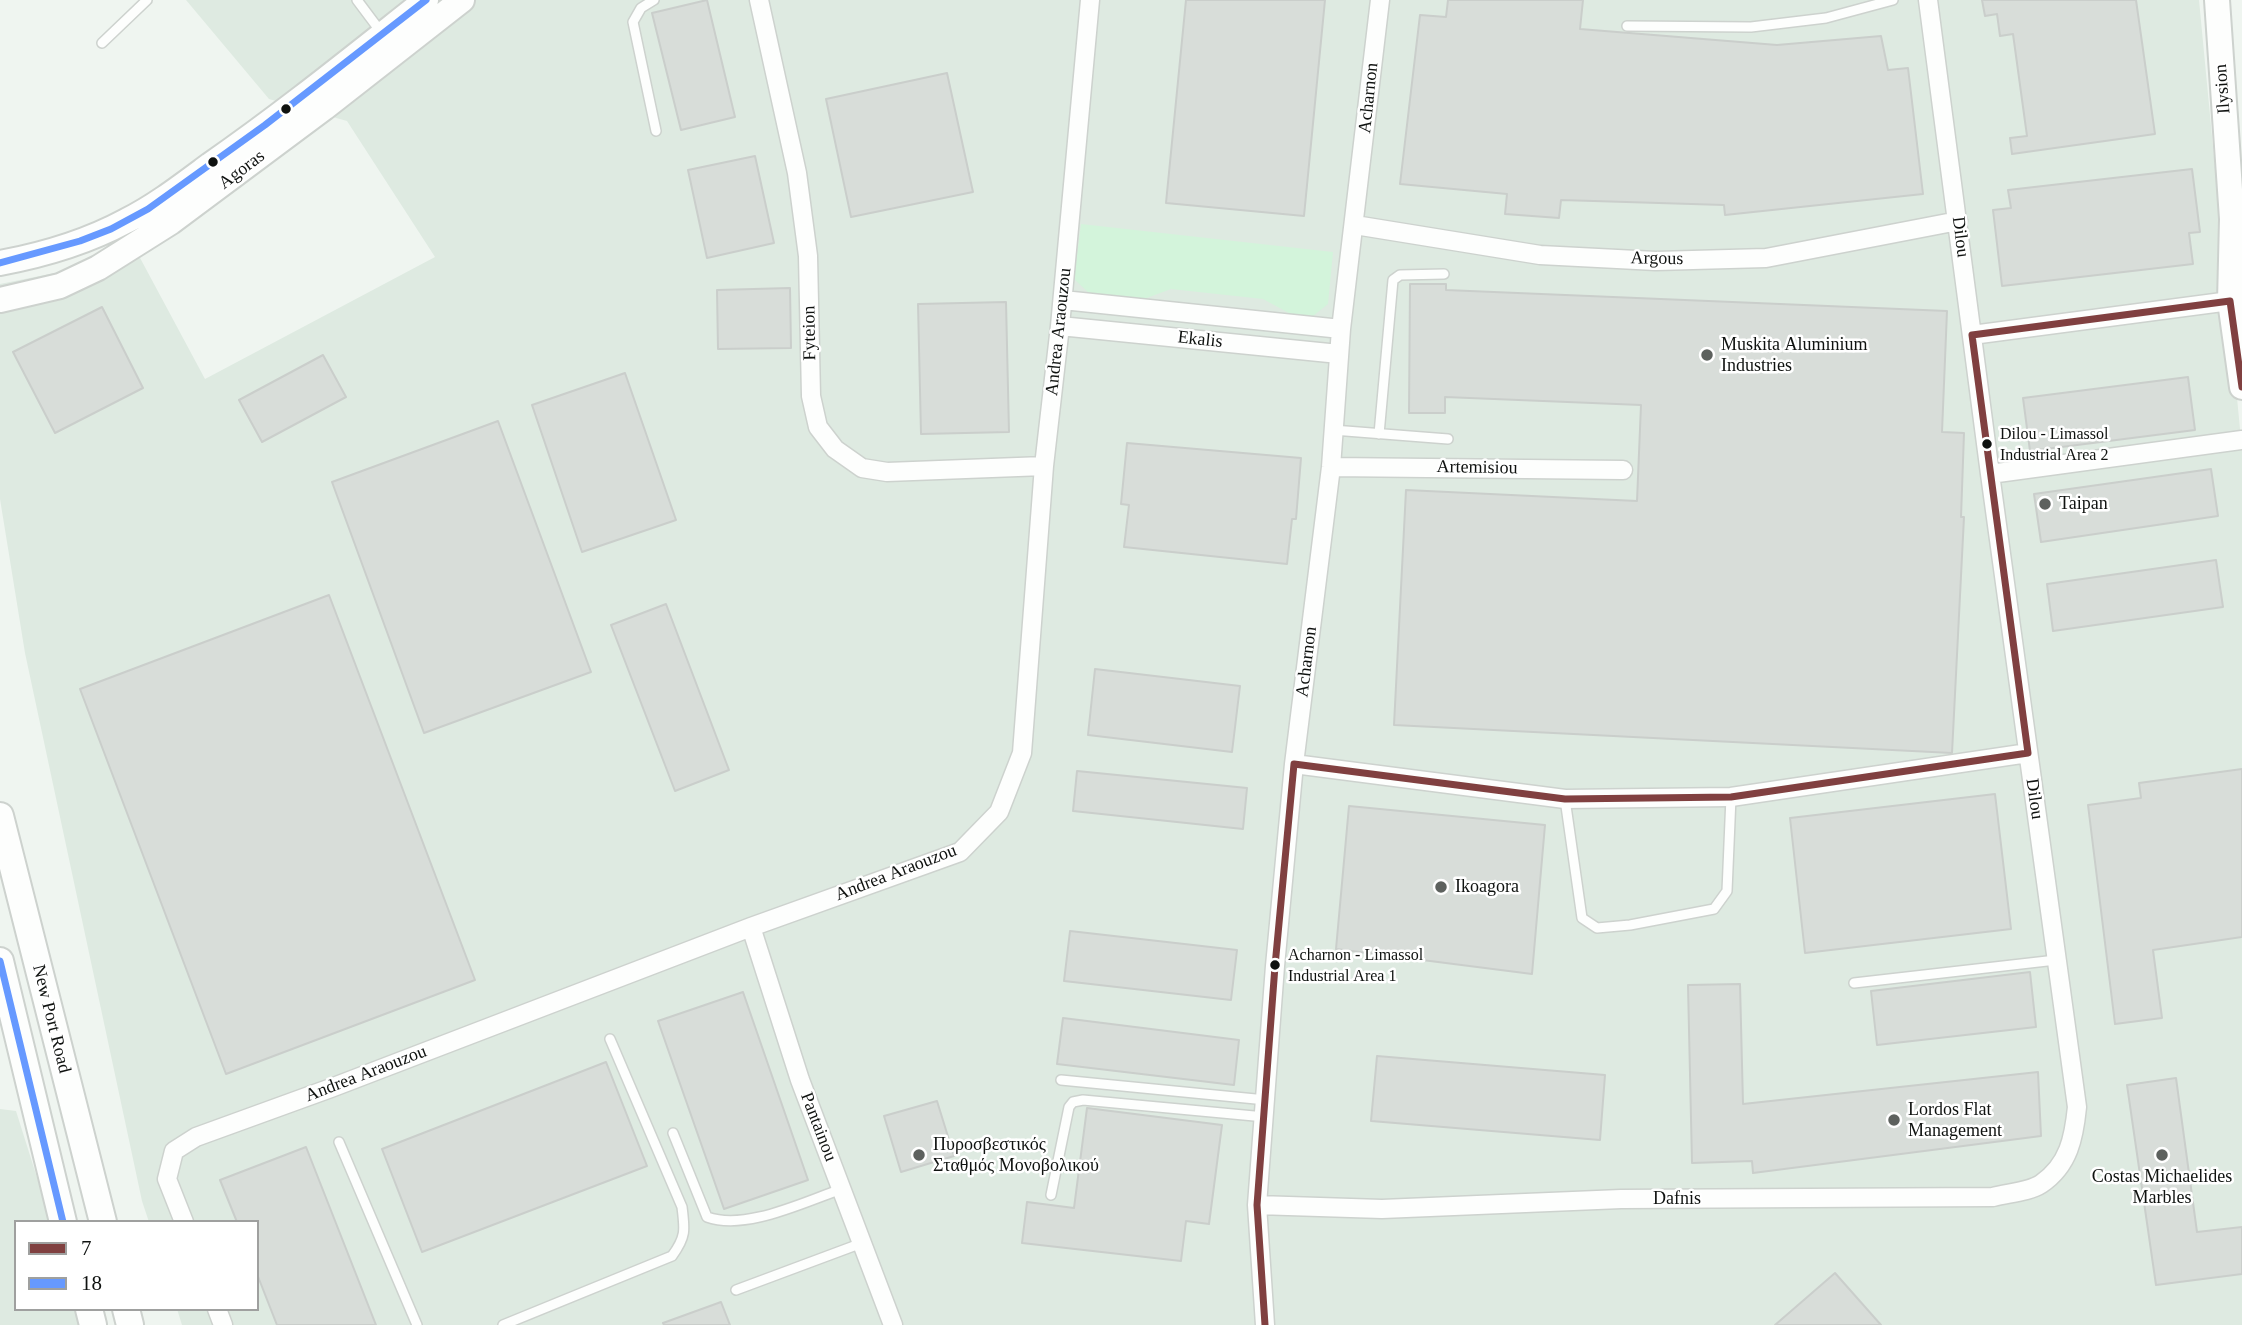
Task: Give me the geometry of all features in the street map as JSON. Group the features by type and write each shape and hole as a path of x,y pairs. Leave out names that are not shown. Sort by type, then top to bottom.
{"main road":[{"name":"Agoras","path":"0,263 61,248 127,221 252,136 426,0"},
{"name":"Agoras","path":"0,300 60,286 98,268 171,222 324,108 462,0"},
{"name":"Ilysion","path":"2217,0 2237,218 2230,301 2242,387"},
{"name":"New Port Road","path":"0,816 102,1220"},
{"name":"New Port Road","path":"0,961 63,1220"}],"street":[{"name":"Fyteion","path":"759,0 797,173 808,256 811,396 818,427 835,449 862,468 887,471 1044,466"},
{"name":"Andrea Araouzou","path":"183,1220 167,1179 174,1151 196,1137 751,927 960,852 999,812 1022,753 1044,466 1063,300 1090,0"},
{"name":"Acharnon","path":"1265,1325 1256,1205 1275,966 1294,764 1331,467 1341,329 1380,0"},
{"name":"Dilou","path":"1928,0 2077,1107 2073,1141"},
{"name":"Argous","path":"1355,225 1540,255 1656,261 1766,258 1958,221"},
{"path":"1063,300 1341,329"},
{"path":"1972,335 2230,301"},
{"name":"Ekalis","path":"1060,326 1339,354"},
{"path":"1990,474 2242,440"},
{"name":"Artemisiou","path":"1331,467 1623,470"},
{"path":"1294,764 1565,799 1731,797 2028,753"},
{"name":"Pantainou","path":"751,927 800,1080 893,1325"},
{"name":"Dafnis","path":"1256,1205 1382,1209 1621,1199 1993,1197 2040,1185 2060,1166 2073,1141"}],"lane":[{"path":"102,43 148,0"},
{"path":"357,0 383,34"},
{"path":"654,0 641,8 633,22 656,131"},
{"path":"1627,26 1751,27 1826,18 1893,0"},
{"path":"1379,433 1392,280 1400,275 1444,274"},
{"path":"1333,430 1448,439"},
{"path":"1565,799 1581,918 1597,928 1630,925 1714,909 1727,891 1731,797"},
{"path":"1854,983 2056,960"},
{"path":"503,1325 672,1256 681,1244 685,1230 682,1207 610,1039"},
{"path":"1061,1080 1265,1109"},
{"path":"1051,1195 1069,1107 1073,1102 1083,1100 1265,1109"},
{"path":"673,1133 707,1217 718,1221 750,1220 842,1189"},
{"path":"339,1142 418,1325"},
{"path":"736,1290 862,1243"}],"shaded area":[{"path":"186,0 2199,0 2242,450 2242,1325 182,1325 178,1311 259,1311 259,1220 148,1220 142,1201 25,653 0,499 0,284 139,256 205,379 435,257 347,121 269,99"},
{"path":"0,1109 16,1111 50,1220 14,1220 14,1311 80,1311 84,1325 0,1325"}],"green space":[{"path":"1081,224 1333,252 1328,304 1313,316 1298,318 1263,299 1171,289 1144,299 1090,294 1074,279"}],"building":[{"path":"707,0 735,117 681,130 652,13"},
{"path":"1186,0 1325,0 1304,216 1166,203"},
{"path":"1448,0 1583,0 1580,29 1777,45 1881,36 1888,70 1908,68 1923,194 1725,215 1724,205 1561,200 1559,218 1505,214 1507,194 1400,184 1420,15 1446,17"},
{"path":"1982,0 2136,0 2155,134 2012,154 2010,138 2027,136 2013,34 2000,36 1997,14 1985,16"},
{"path":"947,73 973,192 851,217 826,99"},
{"path":"755,156 774,243 707,258 688,170"},
{"path":"2192,169 2200,232 2189,233 2193,264 2002,286 1993,210 2011,208 2008,190"},
{"path":"1410,284 1446,284 1446,290 1947,311 1942,432 1964,433 1961,517 1964,517 1952,753 1394,725 1406,490 1637,501 1641,405 1445,397 1445,413 1409,413"},
{"path":"790,288 791,348 718,349 717,290"},
{"path":"1006,302 1009,432 921,434 918,304"},
{"path":"102,307 143,388 55,433 13,352"},
{"path":"323,355 346,397 262,442 239,400"},
{"path":"625,373 676,520 582,552 532,405"},
{"path":"2188,377 2195,430 2030,451 2023,398"},
{"path":"498,421 591,672 424,733 332,482"},
{"path":"1127,443 1301,458 1296,519 1292,519 1287,564 1124,547 1129,505 1121,504"},
{"path":"2211,469 2218,516 2041,542 2034,494"},
{"path":"2216,560 2223,607 2053,631 2047,584"},
{"path":"329,595 475,980 226,1074 80,689"},
{"path":"666,604 729,770 675,791 611,625"},
{"path":"1095,669 1240,686 1232,752 1088,735"},
{"path":"2242,769 2242,937 2153,950 2162,1018 2115,1024 2088,805 2141,798 2139,783"},
{"path":"1077,771 1247,788 1243,829 1073,811"},
{"path":"1995,794 2011,929 1805,953 1790,818"},
{"name":"Ikoagora","path":"1349,806 1545,825 1532,974 1336,949"},
{"path":"1070,931 1237,950 1231,1000 1064,981"},
{"path":"2030,972 2036,1027 1877,1045 1871,991"},
{"name":"Lordos Flat Management","path":"1740,984 1743,1104 2038,1072 2041,1136 1753,1173 1752,1161 1692,1163 1688,985"},
{"path":"743,992 808,1180 724,1209 658,1021"},
{"path":"1063,1018 1239,1040 1234,1085 1057,1064"},
{"path":"1377,1056 1605,1075 1600,1140 1371,1121"},
{"path":"606,1062 647,1166 422,1252 382,1149"},
{"name":"Costas Michaelides Marbles","path":"2176,1078 2197,1232 2242,1227 2242,1274 2156,1285 2127,1085"},
{"path":"937,1101 954,1156 901,1172 884,1116"},
{"path":"1087,1108 1222,1125 1209,1224 1186,1221 1181,1261 1022,1243 1027,1202 1074,1208"},
{"path":"306,1147 376,1325 277,1325 259,1279 259,1220 236,1220 220,1180"},
{"path":"1835,1273 1881,1325 1775,1325"},
{"path":"721,1302 730,1325 663,1323"}],"transit line":[{"name":"18","path":"0,263 80,241 111,229 148,209 265,125 426,0"},
{"name":"7","path":"1265,1325 1257,1205 1294,764 1565,799 1731,797 2028,753 1972,335 2230,301 2242,387"},
{"name":"18","path":"0,961 63,1220"}],"place":[{"name":"Muskita Aluminium Industries","path":"1707,355"},
{"name":"Dilou - Limassol Industrial Area 2","path":"1987,444"},
{"name":"Taipan","path":"2045,504"},
{"name":"Ikoagora","path":"1441,887"},
{"name":"Acharnon - Limassol Industrial Area 1","path":"1275,965"},
{"name":"Lordos Flat Management","path":"1894,1120"},
{"name":"Πυροσβεστικός Σταθμός Μονοβολικού","path":"919,1155"},
{"name":"Costas Michaelides Marbles","path":"2162,1155"}]}
